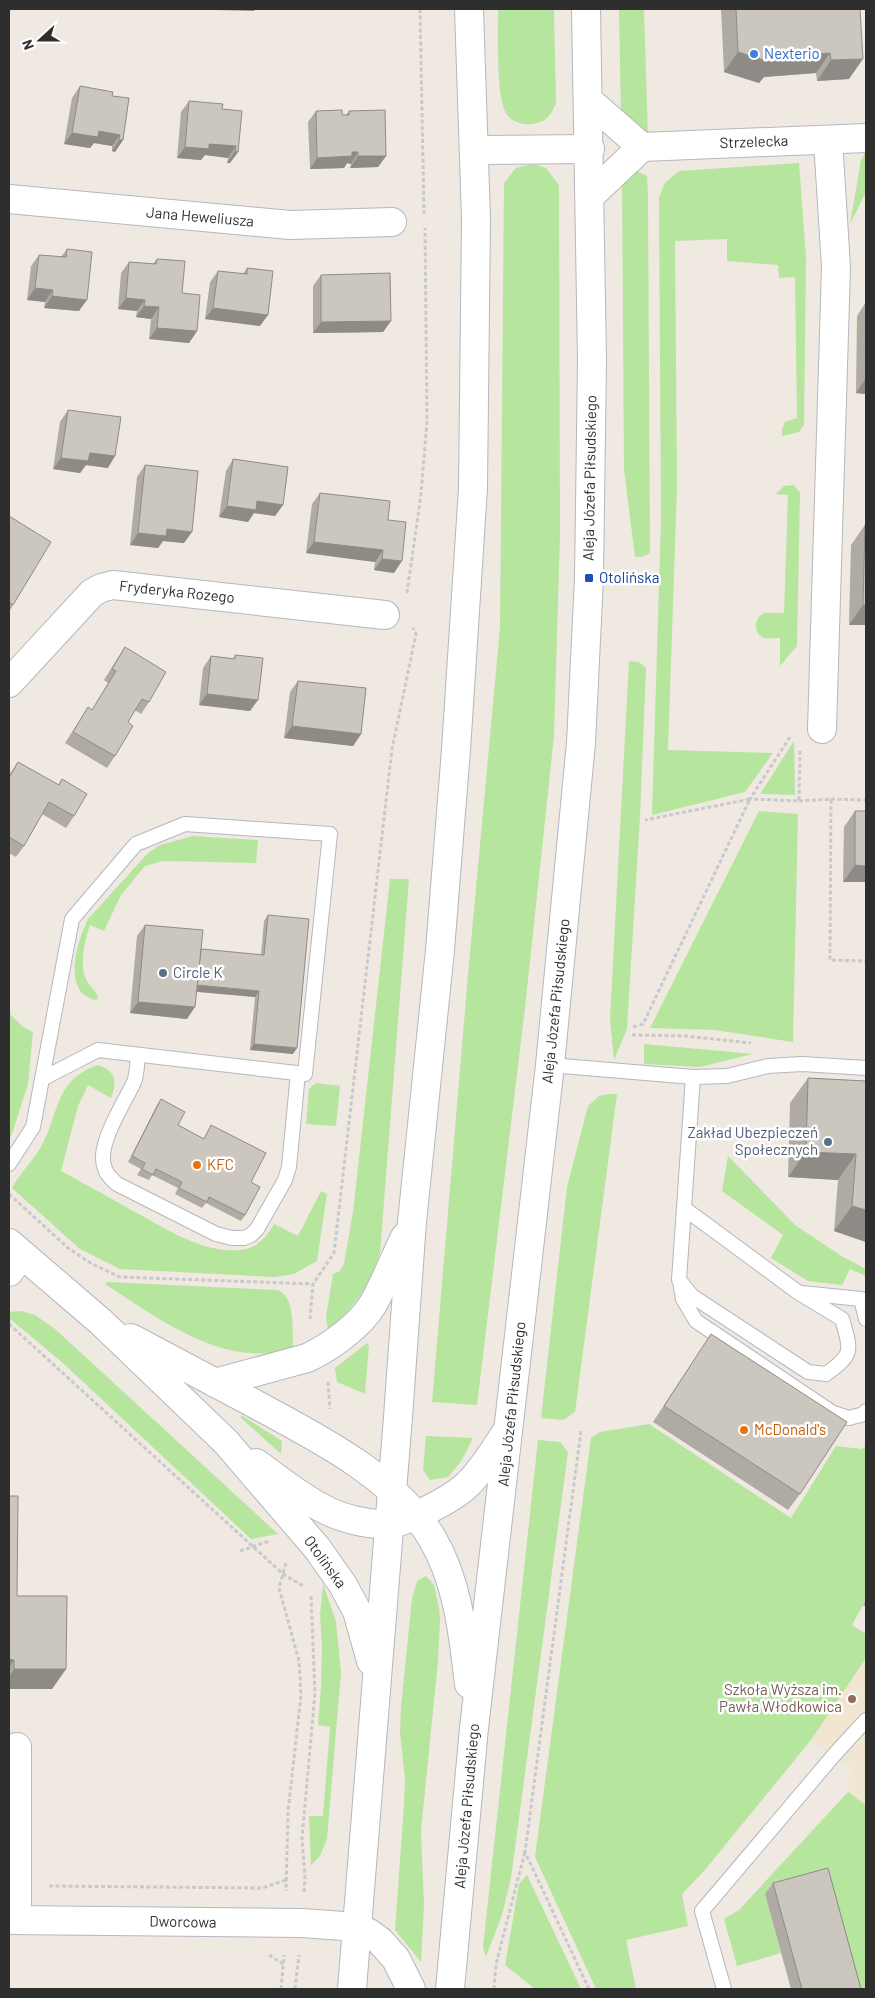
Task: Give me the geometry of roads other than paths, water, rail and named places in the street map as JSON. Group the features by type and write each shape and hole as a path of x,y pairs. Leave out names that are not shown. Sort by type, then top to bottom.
{"main road":[{"path":"352,1989 412,1222 440,950 456,750 473,488 476,218 469,9"},
{"name":"Aleja Józefa Piłsudskiego","path":"450,1989 474,1728 550,1065 581,743 589,578 592,360 590,149 586,9"},
{"path":"588,100 642,147 590,196"},
{"name":"Strzelecka","path":"642,147 866,138"},
{"path":"822,729 836,267 828,140"},
{"path":"474,150 590,149"},
{"name":"Jana Heweliusza","path":"9,199 290,225 392,222"},
{"name":"Fryderyka Rozego","path":"9,682 92,593 113,585 395,608"},
{"path":"215,1383 307,1358 315,1348 344,1336 372,1306 412,1222"},
{"name":"Otolińska","path":"13,1257 101,1322 226,1442 317,1548 343,1585 357,1611 370,1656 374,1705"},
{"name":"Otolińska","path":"101,1322 328,1443 375,1477 415,1516 432,1538 452,1580 463,1630 474,1728"},
{"name":"Otolińska","path":"226,1442 322,1509 342,1517 364,1522 389,1524 415,1516 442,1502 468,1484 485,1463 509,1427"},
{"path":"13,1920 17,1885 18,1747"},
{"name":"Dworcowa","path":"13,1920 294,1923 357,1927"},
{"path":"357,1927 380,1941 400,1968 411,1989"}],"lane":[{"path":"9,1164 33,1127 42,1079 72,919 136,844 186,824 330,834 305,1074 98,1050 42,1079"},
{"path":"138,1055 135,1080 114,1122 104,1149 102,1159 108,1176 117,1184 203,1229 232,1238 244,1238 252,1235 257,1230 285,1180 290,1160 298,1073"},
{"path":"550,1065 693,1078 727,1076 768,1066 802,1064 866,1068"},
{"path":"693,1078 679,1280 683,1299 696,1321 833,1413 848,1418 866,1413"},
{"path":"679,1280 692,1296 808,1372 826,1374 845,1360 849,1344 842,1319 799,1293 685,1209"},
{"path":"799,1293 864,1300 866,1319"},
{"path":"723,1989 702,1911 866,1720"}],"place":[{"name":"Nexterio","path":"754,54"},
{"name":"Otolińska","path":"589,578"},
{"name":"Circle K","path":"163,973"},
{"name":"Zakład Ubezpieczeń Społecznych","path":"828,1142"},
{"name":"KFC","path":"197,1165"},
{"name":"McDonald's","path":"744,1430"},
{"name":"Szkoła Wyższa im. Pawła Włodkowica","path":"852,1699"}]}
